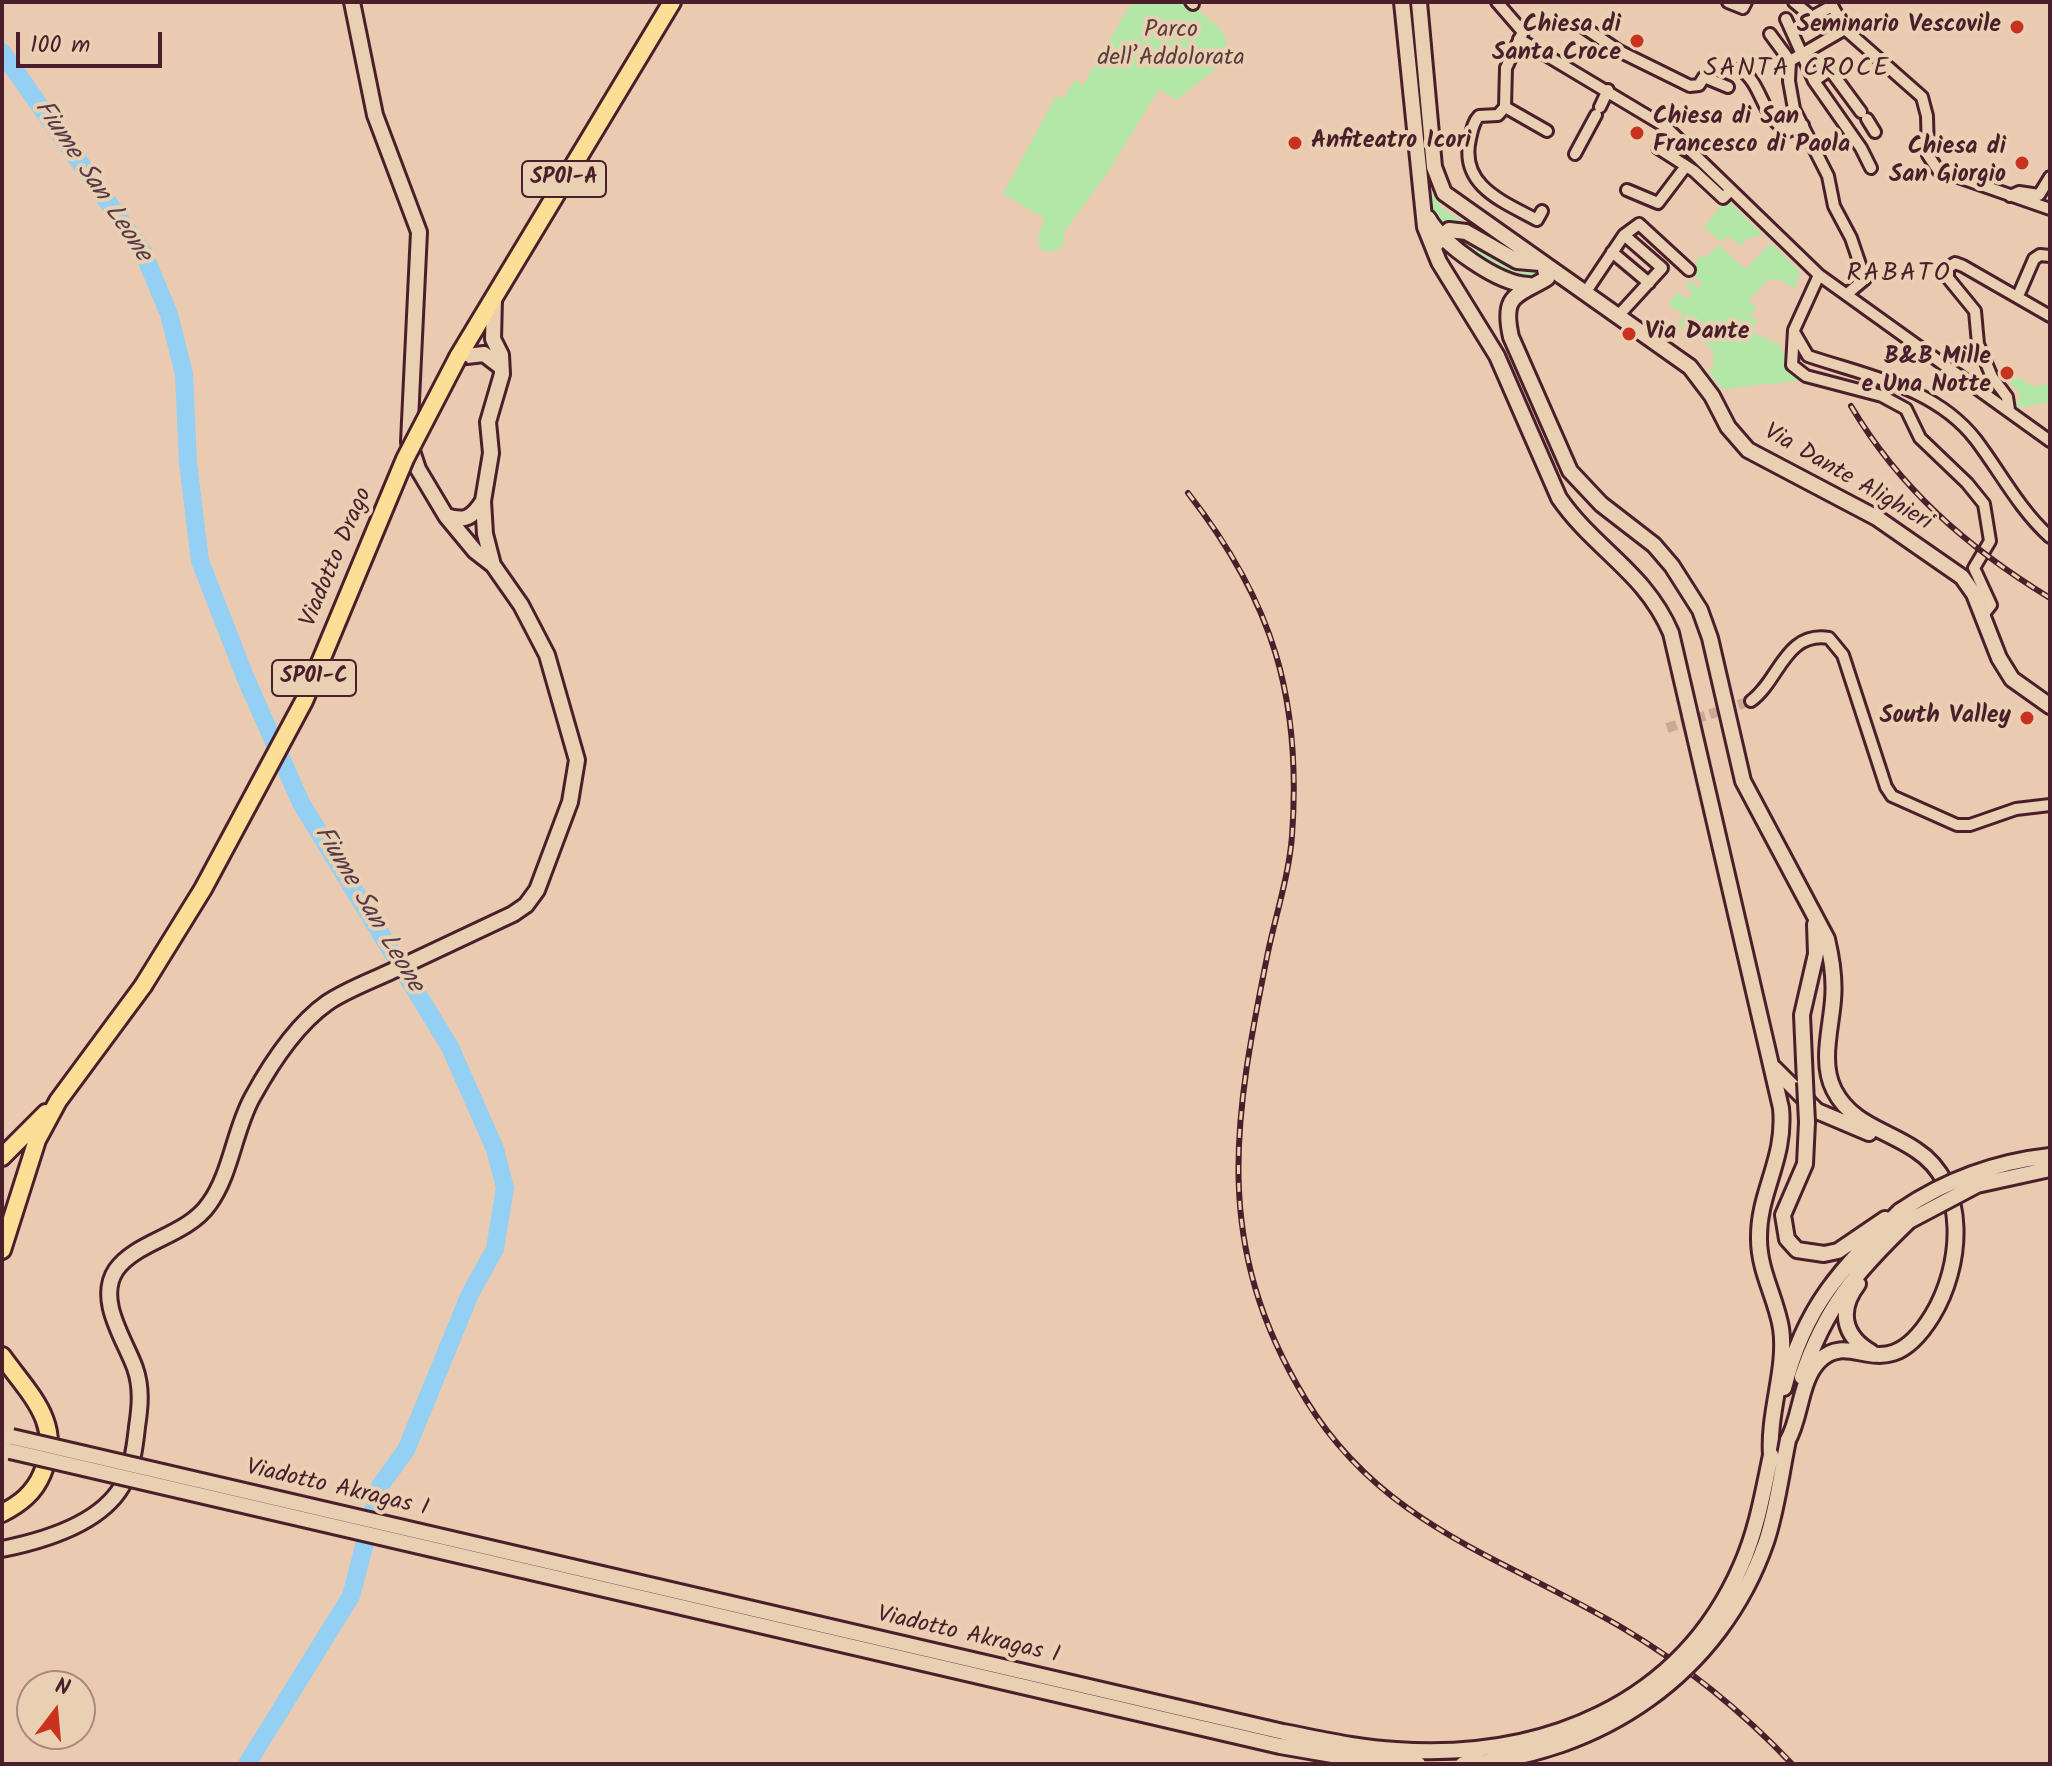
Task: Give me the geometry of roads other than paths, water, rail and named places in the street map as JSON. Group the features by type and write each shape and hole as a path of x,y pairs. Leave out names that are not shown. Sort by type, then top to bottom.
{"main road":[{"path":"2,1549 52,1536 82,1521 115,1497 124,1483 135,1444 141,1399 135,1368 110,1300 116,1271 126,1260 197,1218 210,1204 243,1117 262,1080 306,1022 327,1003 513,914 533,897 576,778 573,738 547,655 521,605 493,565 475,551 446,516 418,469 409,442 419,232 375,115 352,2"},
{"name":"SP01-A","path":"458,357 672,2"},
{"path":"1402,2 1422,207 1437,243 1497,356 1559,498 1572,517 1649,591 1671,633 1774,1068 1783,1131 1778,1161 1760,1219 1758,1240 1762,1267 1781,1328 1780,1368 1769,1425 1771,1455"},
{"path":"1419,2 1437,182 1457,205 1544,265 1548,275 1514,298 1508,321 1559,452 1582,485 1663,555 1700,610 1710,638 1743,781 1827,939 1834,967 1828,1058 1833,1089 1863,1123 1930,1160 1942,1175 1955,1214 1955,1248 1945,1291 1932,1316 1905,1349 1883,1356 1842,1350 1820,1360 1812,1371 1798,1422 1788,1440"},
{"path":"1437,243 1449,230 1461,230 1517,261 1544,265"},
{"path":"1437,243 1508,280 1536,283 1563,278"},
{"name":"Via Dante Alighieri","path":"1544,265 1690,367 1712,396 1728,427 1748,450 1877,518 1945,561 1969,585 1999,658 2012,679 2050,706"},
{"path":"493,565 483,501 491,466 488,422 501,367 493,339 495,294"},
{"path":"470,336 493,339"},
{"path":"470,336 484,354 501,367"},
{"path":"458,357 484,354"},
{"name":"Viadotto Drago","path":"58,1101 143,986 203,889 304,701 405,459 458,357"},
{"path":"446,516 461,521 473,515 483,501"},
{"path":"1810,905 1817,935 1802,1015 1807,1122 1805,1164 1783,1215 1787,1239 1797,1250 1811,1254 1838,1251 1871,1226 1904,1216 1977,1185 2050,1169"},
{"path":"1774,1068 1817,1111 1900,1142"},
{"path":"3,1156 58,1101"},
{"path":"2,1250 28,1168 58,1101"},
{"path":"1771,1455 1787,1376 1811,1316 1839,1271 1904,1216 1972,1172 2050,1156"},
{"path":"1883,1356 1852,1339 1847,1330 1846,1306 1855,1287 1904,1216"},
{"path":"1463,1764 1528,1755 1576,1741 1629,1714 1681,1675 1727,1621 1766,1541 1801,1380 1824,1320 1846,1284 1904,1216"},
{"path":"2,1356 45,1416 51,1437 50,1456 40,1480 18,1505 2,1513"},
{"name":"Viadotto Akragas I","path":"6,1441 1283,1732 1368,1747 1424,1751 1487,1749 1546,1737 1596,1717 1646,1686 1695,1640 1727,1593 1753,1535 1771,1455"},
{"name":"Viadotto Akragas I","path":"6,1441 1280,1746 1367,1761 1418,1764"}],"street":[{"path":"1497,2 1521,35 1666,127 1819,275 2050,441"},
{"path":"1728,2 1744,5"},
{"path":"1796,4 1812,17 1833,7 1845,29 1922,97 1927,116 1928,155 1938,170 2050,209"},
{"path":"1786,19 1814,81 1861,148 1871,168"},
{"path":"1579,24 1619,51 1690,86 1699,85 1704,77 1728,87"},
{"path":"1790,61 1845,29"},
{"path":"1770,34 1790,61 1789,81 1794,109 1828,176 1834,206 1851,238 1865,279 1847,294"},
{"path":"1521,35 1506,68 1505,107 1498,115 1479,116 1475,120 1468,147 1470,170 1487,194 1537,220 1542,211"},
{"path":"1740,69 1749,75 1768,115 1776,123 1788,131 1803,125"},
{"path":"1814,81 1830,70 1875,132"},
{"path":"1575,154 1608,90"},
{"path":"1505,107 1547,131"},
{"path":"1658,148 1686,166 1723,198 1730,191"},
{"path":"1627,190 1658,203 1686,166"},
{"path":"2010,196 2019,192 2041,194 2050,177"},
{"path":"1585,293 1624,235 1639,224 1689,270"},
{"path":"1618,316 1662,268 1624,235"},
{"path":"1612,252 1649,283"},
{"path":"2018,296 2034,259 2040,255 2050,256"},
{"path":"2009,410 2007,397 1992,377 1978,344 1975,311 1948,278 1948,268 1957,263 2050,316"},
{"path":"1819,275 1794,330 1790,357 1796,370 1900,404 1920,438 1980,497 1990,533 1990,541 1974,568 1991,605 1983,615"},
{"path":"1794,330 1808,356 1894,381 1960,424 1975,438 2021,508 2050,537"},
{"path":"1751,701 1763,691 1779,662 1800,644 1829,638 1843,655 1886,787 1892,796 1957,825 1970,825 2016,809 2050,805"}],"waterway":[{"name":"Fiume San Leone","path":"2,52 143,252 169,314 184,374 188,463 200,561 246,679 301,803 450,1047 495,1149 505,1188 495,1249 470,1294 406,1450 380,1486 351,1596 247,1764"}],"tunnel":[{"path":"1667,728 1751,701"}],"railway":[{"path":"1851,406 1891,464 1938,514 1991,559 2050,598"},
{"path":"1188,493 1242,573 1261,613 1276,654 1292,740 1294,786 1290,851 1256,1013 1240,1126 1239,1180 1243,1234 1255,1288 1276,1343 1306,1400 1337,1443 1371,1479 1408,1509 1448,1534 1577,1602 1667,1657 1711,1689 1792,1764"}],"place":[{"name":"Seminario Vescovile","path":"2017,27"},
{"name":"Chiesa di Santa Croce","path":"1637,41"},
{"name":"Chiesa di San Francesco di Paola","path":"1637,133"},
{"name":"Anfiteatro Icori","path":"1295,143"},
{"name":"Chiesa di San Giorgio","path":"2022,163"},
{"name":"Via Dante","path":"1629,334"},
{"name":"B&B Mille e Una Notte","path":"2007,373"},
{"name":"South Valley","path":"2027,718"}],"district":[{"name":"SANTA CROCE","path":"1797,71"},
{"name":"RABATO","path":"1899,276"}],"park label":[{"name":"Parco dell’Addolorata","path":"1171,46"}]}
